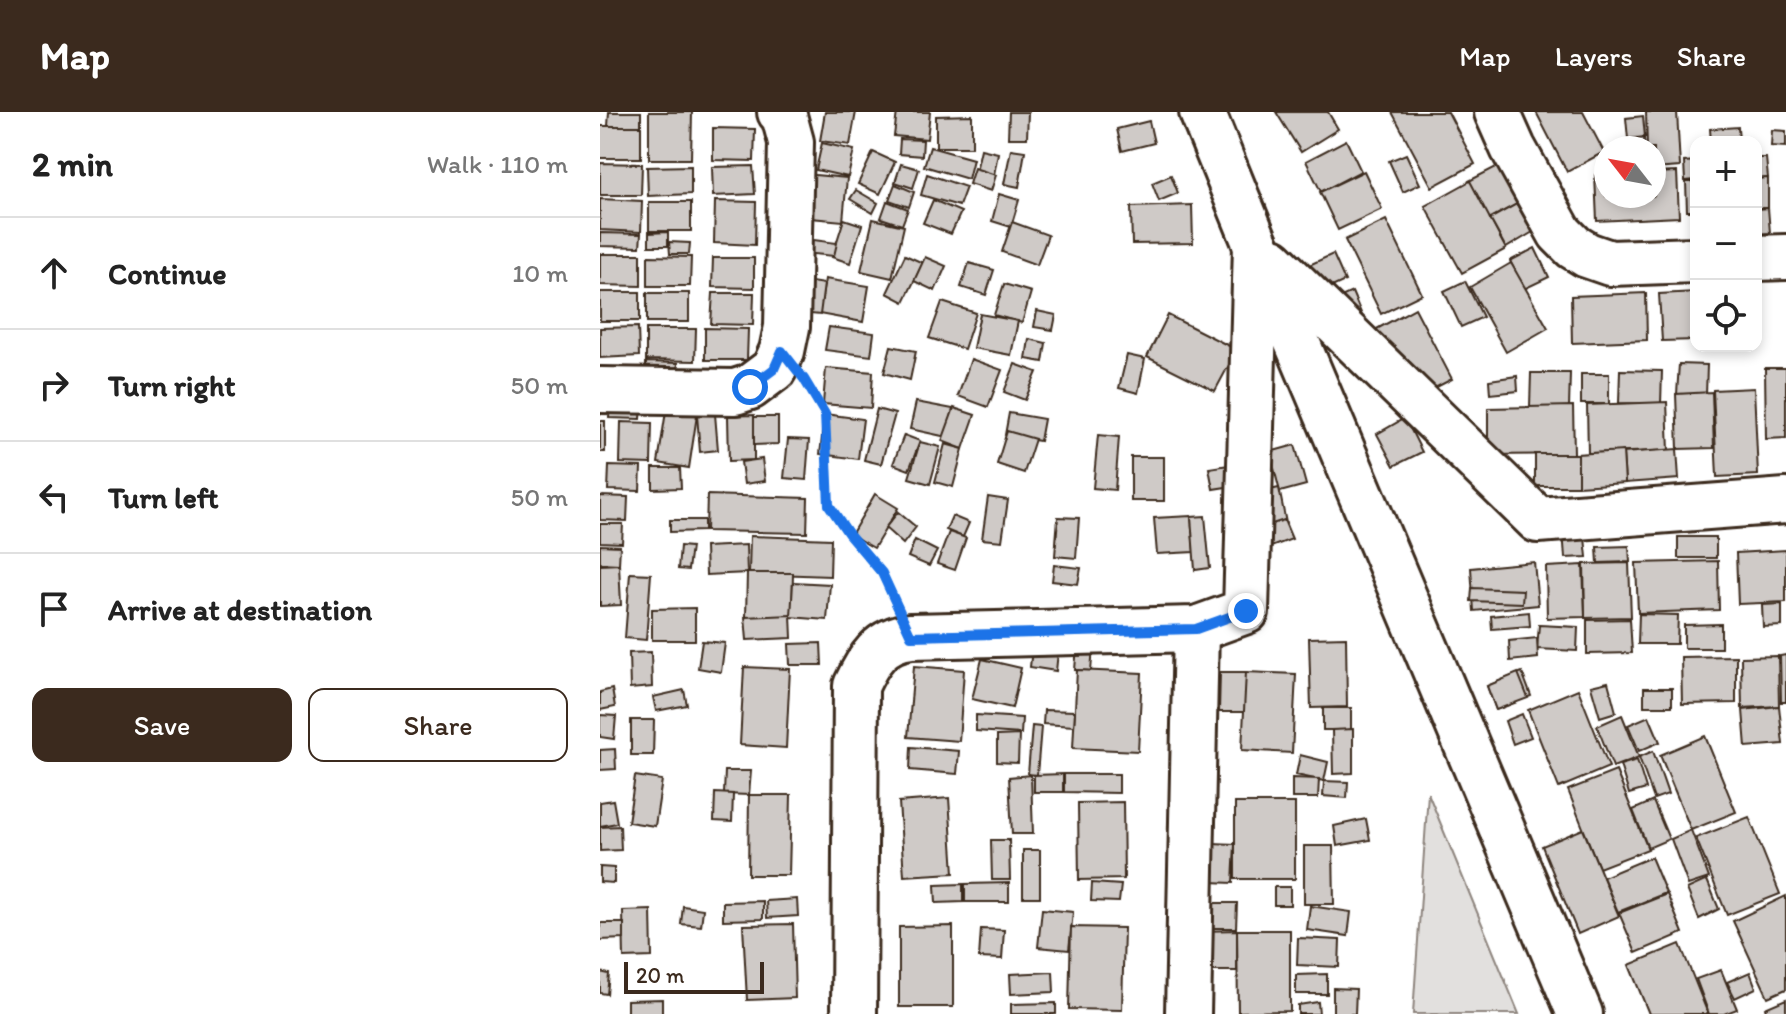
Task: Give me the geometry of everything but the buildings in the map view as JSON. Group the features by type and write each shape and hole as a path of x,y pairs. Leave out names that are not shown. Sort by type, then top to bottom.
{"street":[{"path":"600,390 735,392 750,387 774,369 787,327 791,142 780,112"},
{"path":"1202,112 1580,1014"},
{"path":"1497,112 1513,148 1560,233 1574,247 1610,263 1690,260"},
{"path":"1256,245 1538,520 1786,501"},
{"path":"854,1014 856,686 866,665 880,649 897,637 911,636 1196,629 1246,611 1256,245"},
{"path":"1762,258 1786,257"},
{"path":"1188,1014 1196,629"}],"path":[{"path":"782,351 825,414 829,505 882,573 911,636"}],"shaded area":[{"path":"1428,793 1519,1014 1413,1014"}],"route":[{"path":"750,387 774,369 782,351 804,379 825,414 829,505 882,573 911,636 1196,629 1246,611"}]}
